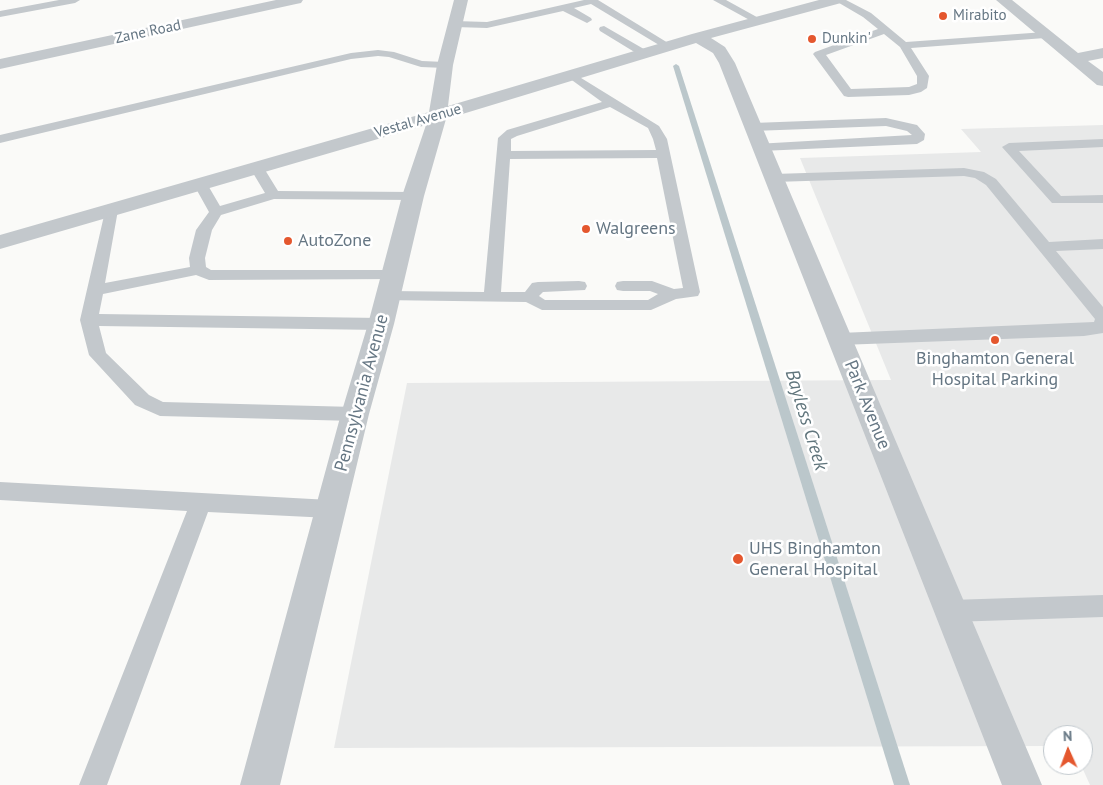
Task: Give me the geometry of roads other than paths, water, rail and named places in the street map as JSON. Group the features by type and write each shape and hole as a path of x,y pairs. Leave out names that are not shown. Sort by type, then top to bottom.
{"street":[{"name":"Zane Road","path":"0,64 296,0"},
{"name":"Pennsylvania Avenue","path":"260,785 355,414 381,324 413,196 438,115 445,65 462,0"},
{"name":"Vestal Avenue","path":"0,242 574,76 698,37 837,0"},
{"path":"1003,0 1103,81"},
{"name":"Park Avenue","path":"698,37 712,45 723,56 1022,785"},
{"path":"1076,58 1103,53"}],"lane":[{"path":"0,14 74,0"},
{"path":"455,24 487,25 594,0 668,46"},
{"path":"718,0 759,21"},
{"path":"837,0 861,11 887,30 904,45 923,76 923,85 917,89 848,93 819,54 887,30"},
{"path":"566,8 587,20"},
{"path":"636,27 607,32 645,54"},
{"path":"904,45 1045,35"},
{"path":"0,139 358,55 390,54 420,64 445,65"},
{"path":"95,290 198,270 209,275 390,285 492,297 529,297 542,305 652,305 672,294 692,292 660,139 653,126 611,103 574,76"},
{"path":"492,297 505,138 512,133 611,103"},
{"path":"886,122 912,128 919,134 917,140 757,137 886,122"},
{"path":"1103,143 1009,146 1057,200 1103,199"},
{"path":"504,155 663,154"},
{"path":"257,168 274,195"},
{"path":"774,178 964,172 979,175 991,182 1103,319 1102,327 1084,330 840,339"},
{"path":"201,185 216,212"},
{"path":"198,270 196,258 204,230 216,212 274,195 413,196"},
{"path":"111,210 90,320 98,355 142,400 160,409 355,414"},
{"path":"1044,247 1103,244"},
{"path":"529,297 538,287 579,286"},
{"path":"623,286 652,286 672,294"},
{"path":"90,320 381,324"},
{"path":"0,491 330,509"},
{"path":"93,785 201,502"},
{"path":"951,611 1103,606"}],"waterway":[{"name":"Bayless Creek","path":"676,66 902,785"}],"place":[{"name":"Mirabito","path":"943,16"},
{"name":"Dunkin'","path":"812,39"},
{"name":"Walgreens","path":"586,229"},
{"name":"AutoZone","path":"288,241"},
{"name":"Binghamton General Hospital Parking","path":"995,340"},
{"name":"UHS Binghamton General Hospital","path":"738,559"}]}
